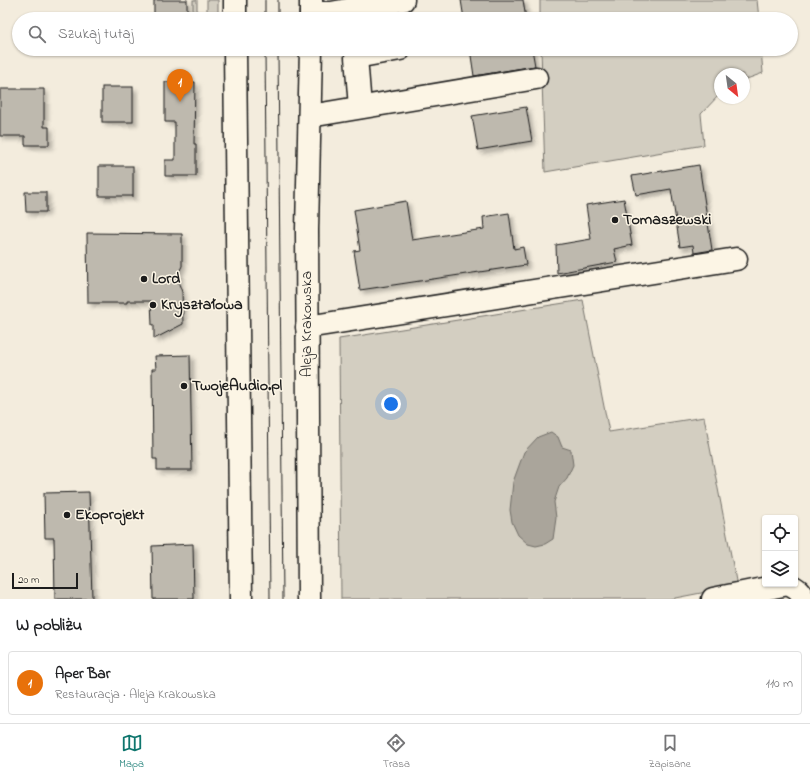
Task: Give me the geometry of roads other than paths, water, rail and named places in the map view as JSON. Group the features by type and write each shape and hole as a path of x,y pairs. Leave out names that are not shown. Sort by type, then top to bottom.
{"main road":[{"path":"235,0 235,12"},
{"path":"335,12 371,3 403,0"},
{"path":"311,11 321,12"},
{"path":"235,56 241,599"},
{"name":"Aleja Krakowska","path":"309,599 307,230 311,56"},
{"path":"360,107 356,57 362,56"},
{"path":"310,116 536,78"},
{"path":"307,327 736,259"},
{"path":"713,599 773,587"},
{"path":"794,587 800,592 803,599"}],"tram line":[{"path":"265,0 265,12"},
{"path":"278,0 278,12"},
{"path":"265,56 270,599"},
{"path":"278,56 283,599"}],"place":[{"name":"Aper Bar","path":"180,102"},
{"name":"Tomaszewski","path":"615,220"},
{"name":"Lord","path":"144,279"},
{"name":"Kryształowa","path":"153,305"},
{"name":"TwojeAudio.pl","path":"184,386"},
{"name":"Ekoprojekt","path":"67,515"}]}
